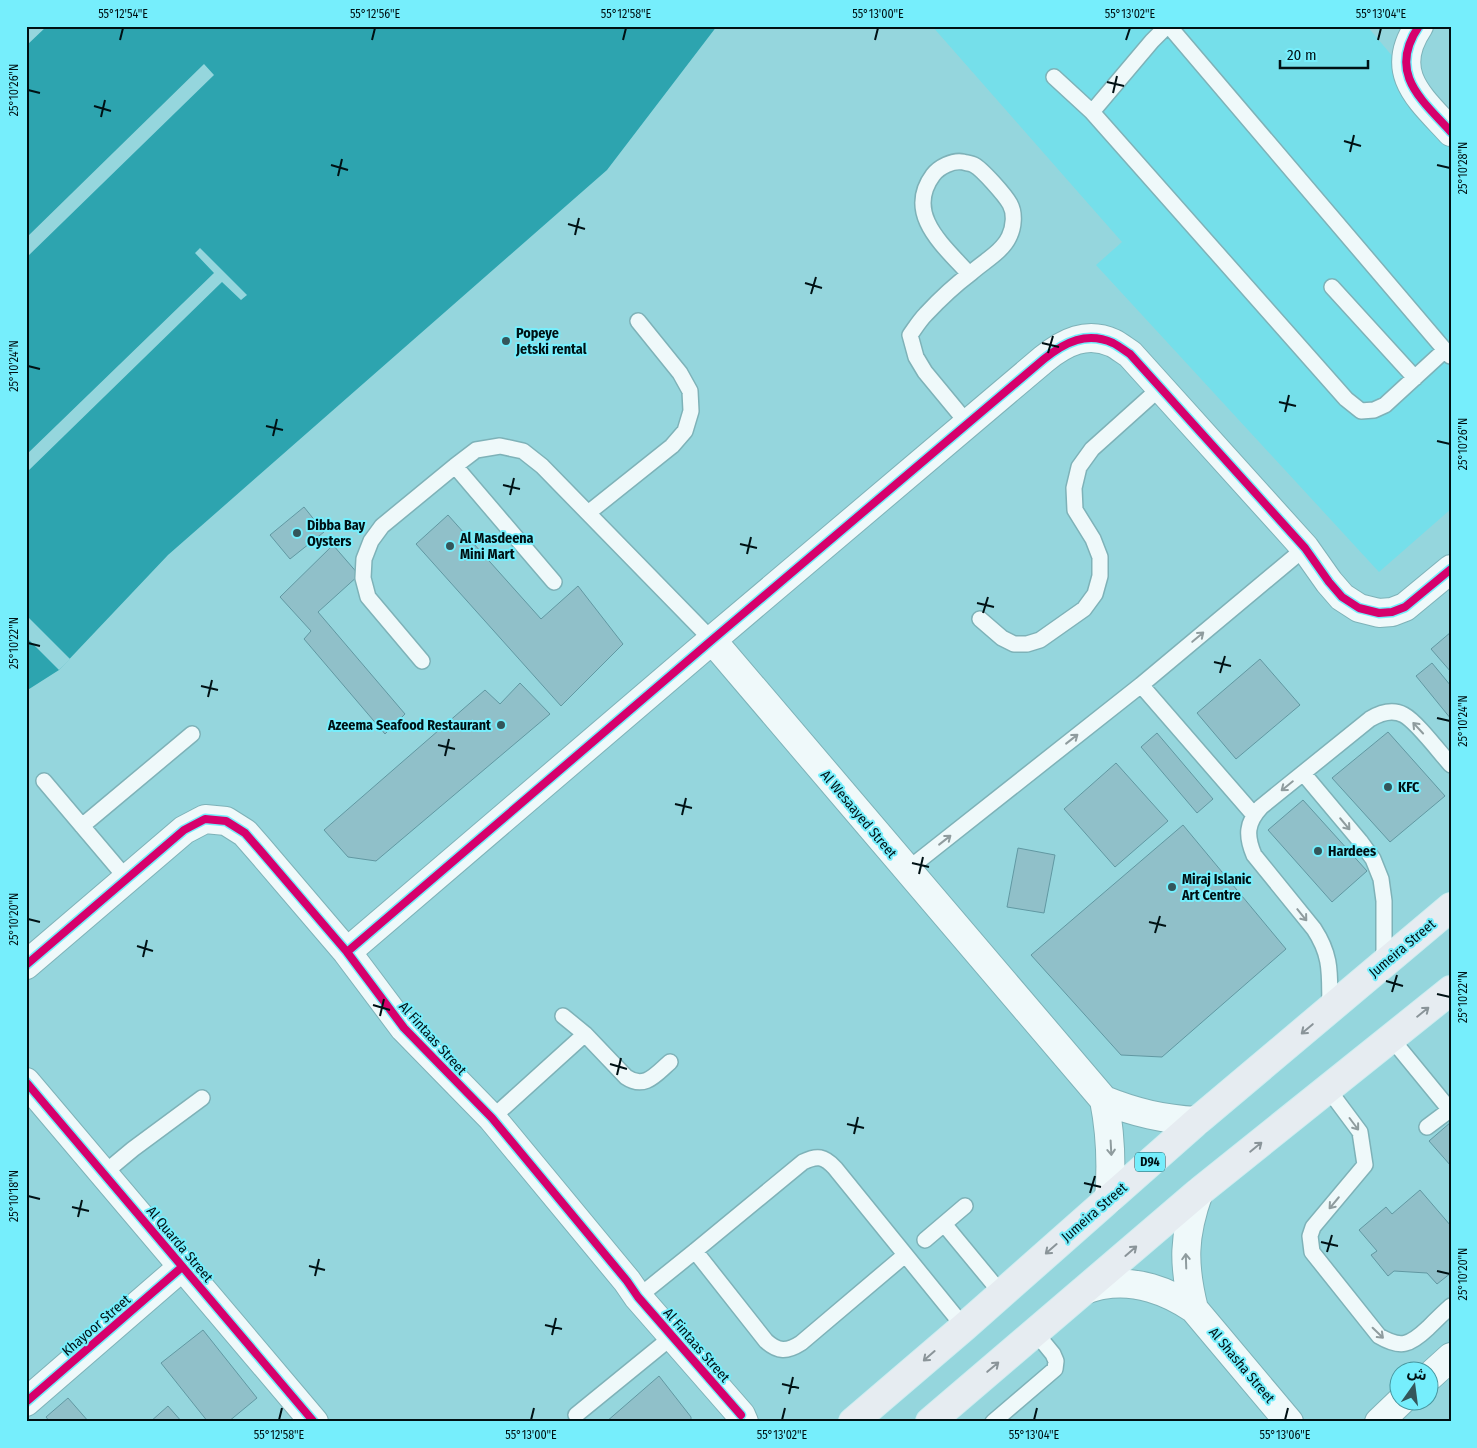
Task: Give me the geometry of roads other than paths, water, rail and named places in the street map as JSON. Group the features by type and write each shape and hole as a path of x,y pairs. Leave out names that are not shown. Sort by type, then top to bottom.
{"main road":[{"name":"Jumeira Street","path":"853,1422 964,1327 1197,1121 1451,907"},
{"path":"930,1422 1199,1192 1451,990"}],"street":[{"path":"1419,26 1408,47 1407,72 1411,85 1418,95 1451,132"},
{"path":"347,952 1058,347 1075,340 1094,338 1113,343 1130,354 1306,548 1329,582 1342,597 1359,608 1379,613 1392,612 1405,607 1451,569"},
{"name":"Al Wesaayed Street","path":"712,640 1104,1100 1150,1116 1197,1121"},
{"name":"Al Fintaas Street","path":"26,965 184,830 205,819 226,821 245,833 347,952 404,1028 492,1118 627,1281 638,1297 746,1420"},
{"name":"Al Quarda Street","path":"26,1082 314,1422"},
{"name":"Al Wesaayed Street","path":"1104,1100 1111,1150 1109,1199"},
{"name":"Al Shasha Street","path":"1194,1309 1187,1279 1186,1257 1187,1235 1199,1192"},
{"name":"Khayoor Street","path":"26,1402 182,1267"},
{"name":"Al Shasha Street","path":"1084,1290 1103,1284 1126,1284 1148,1287 1182,1301 1194,1309 1289,1422"},
{"path":"1440,1367 1451,1357"},
{"path":"1379,1422 1392,1410"}],"lane":[{"path":"1054,77 1092,112 1346,399 1361,411 1374,410 1385,405 1415,378 1448,354 1168,26 1092,112"},
{"path":"968,424 925,372 916,357 910,335 925,315 1002,246 1009,237 1013,227 1013,215 1010,204 985,174 974,165 960,161 947,164 935,172 927,183 922,197 922,210 936,237 969,274"},
{"path":"1332,287 1415,378"},
{"path":"588,513 672,446 685,431 691,411 690,391 680,373 638,321"},
{"path":"980,619 1002,638 1014,644 1027,644 1040,640 1084,609 1095,594 1100,576 1100,557 1093,540 1075,510 1074,488 1079,467 1092,448 1160,388"},
{"path":"422,661 368,597 363,578 364,559 371,542 382,526 476,450 500,446 523,451 542,466 712,640"},
{"path":"455,466 554,582"},
{"path":"907,870 1141,685 1306,548"},
{"path":"1141,685 1254,815"},
{"path":"1330,1009 1328,955 1314,929 1254,855 1249,842 1249,828 1254,815 1261,807 1303,773 1370,719 1379,714 1390,712 1403,715 1414,723 1451,765"},
{"path":"82,826 192,734"},
{"path":"1303,773 1373,859 1381,879 1384,900 1384,964"},
{"path":"44,781 127,879"},
{"path":"563,1016 585,1034 633,1082 642,1082 650,1079 670,1062"},
{"path":"492,1118 585,1034"},
{"path":"1391,1038 1450,1109 1427,1127"},
{"path":"1328,1089 1360,1132 1365,1165 1313,1227 1310,1236 1312,1252 1379,1336 1388,1341 1397,1343 1415,1341 1451,1306"},
{"path":"103,1174 133,1149 202,1098"},
{"path":"638,1297 803,1162 811,1158 820,1157 829,1161 835,1168 964,1327"},
{"path":"926,1240 965,1206"},
{"path":"944,1224 1001,1294"},
{"path":"695,1252 766,1341 778,1349 785,1350 801,1343 905,1254"},
{"path":"993,1422 1055,1369 1056,1361 1053,1354 1035,1332"},
{"path":"576,1415 673,1336"}],"place":[{"name":"Popeye Jetski rental","path":"506,341"},
{"name":"Dibba Bay Oysters","path":"297,533"},
{"name":"Al Masdeena Mini Mart","path":"450,546"},
{"name":"Azeema Seafood Restaurant","path":"501,725"},
{"name":"KFC","path":"1388,787"},
{"name":"Hardees","path":"1318,851"},
{"name":"Miraj Islanic Art Centre","path":"1172,887"}]}
